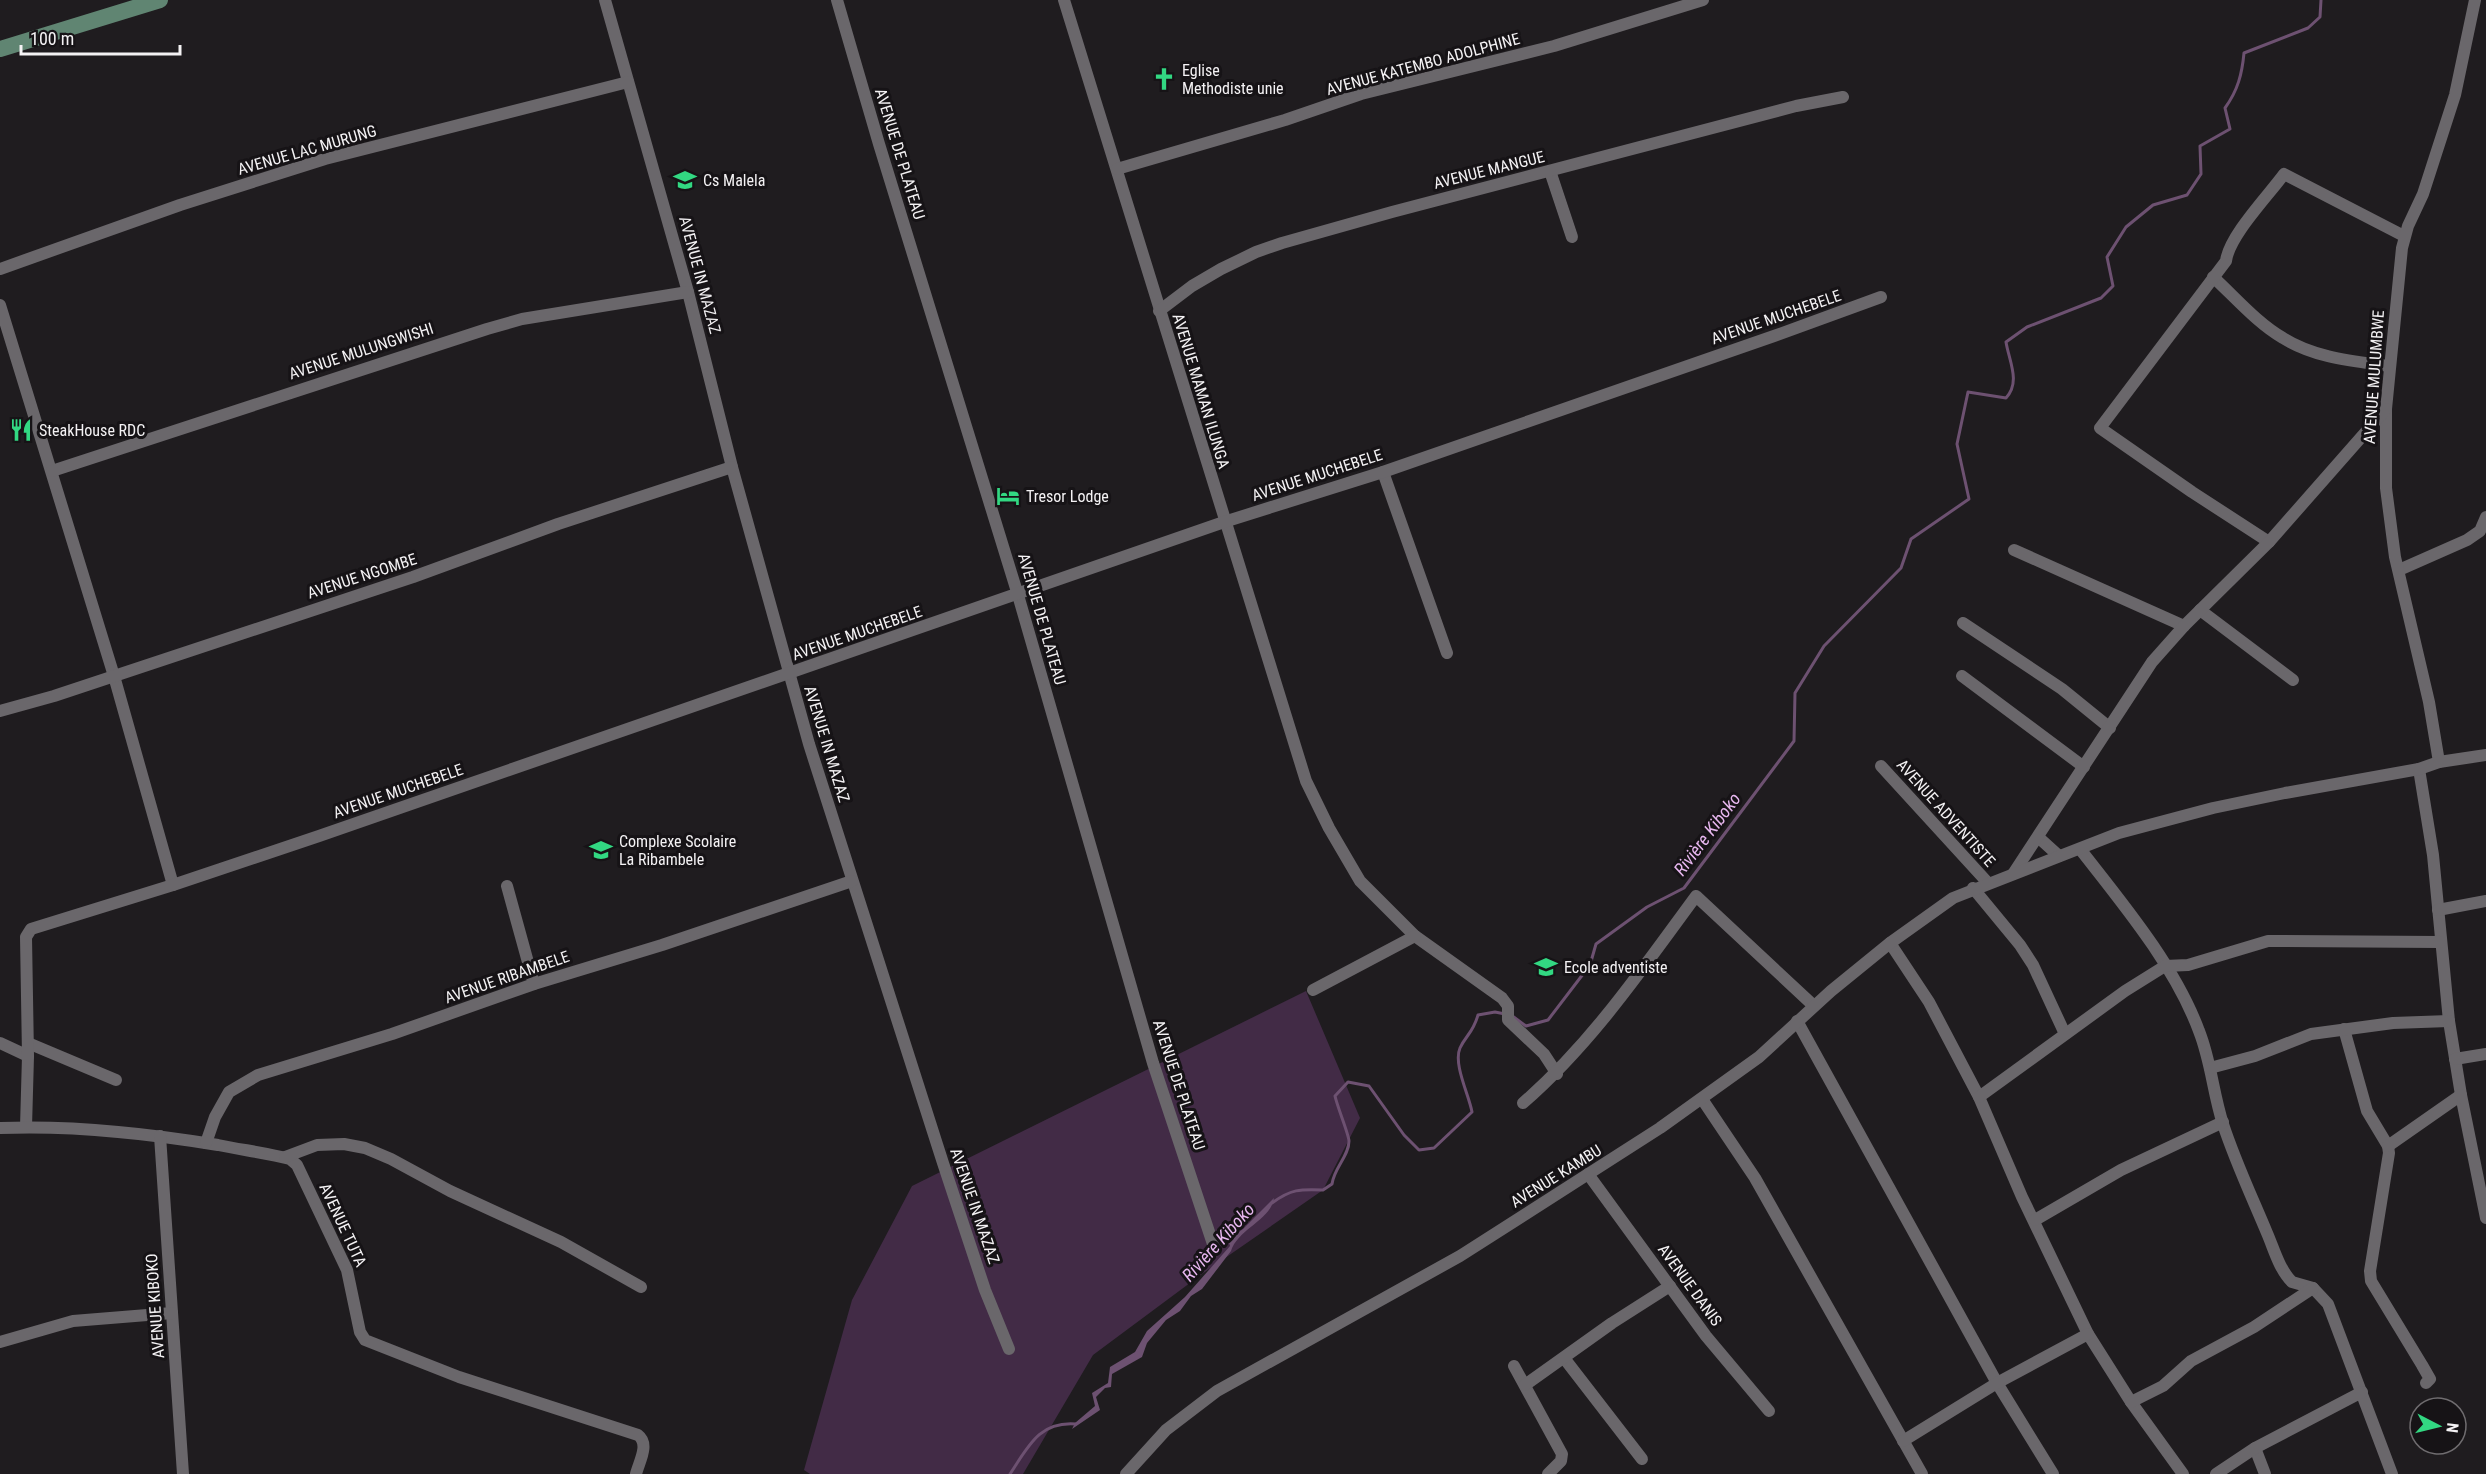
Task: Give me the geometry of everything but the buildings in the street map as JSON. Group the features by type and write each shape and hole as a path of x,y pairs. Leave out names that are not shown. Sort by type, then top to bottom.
{"main road":[{"path":"0,49 160,0"}],"street":[{"name":"AVENUE IN MAZAZ","path":"605,0 688,292 732,467 789,674 852,881 953,1194 985,1290 1009,1349"},
{"name":"AVENUE DE PLATEAU","path":"837,0 1017,595 1153,1063 1214,1247"},
{"name":"AVENUE MAMAN ILUNGA","path":"1064,0 1306,781 1351,869 1415,936 1502,998 1508,1006 1507,1014 1518,1030 1544,1054 1557,1074"},
{"name":"AVENUE KATEMBO ADOLPHINE","path":"1117,169 1285,120 1361,94 1554,46 1703,0"},
{"name":"AVENUE MULUMBWE","path":"2439,762 2429,702 2387,506 2386,409 2399,261 2404,236 2423,194 2455,95 2475,0"},
{"name":"AVENUE LAC MURUNG","path":"0,269 180,205 325,159 628,82"},
{"name":"AVENUE MANGUE","path":"1159,311 1192,286 1256,252 1392,212 1796,106 1843,97"},
{"path":"1550,171 1572,237"},
{"path":"2269,542 2100,428 2226,261 2227,253 2235,237 2284,174 2404,236"},
{"path":"2213,277 2282,338 2317,353 2342,360 2389,366"},
{"name":"AVENUE MULUNGWISHI","path":"52,471 487,328 522,319 688,292"},
{"name":"AVENUE MUCHEBELE","path":"26,1127 28,1043 26,938 28,931 173,885 1224,522 1383,472 1881,297"},
{"path":"0,305 114,676 173,885"},
{"path":"2013,874 2152,662 2184,626 2269,542 2386,409"},
{"name":"AVENUE NGOMBE","path":"0,711 54,696 413,578 558,524 732,467"},
{"path":"1383,472 1447,653"},
{"path":"2399,570 2467,540 2480,531 2486,517"},
{"path":"2014,550 2184,626"},
{"path":"2200,610 2293,680"},
{"path":"1963,623 2062,688 2110,728"},
{"path":"1962,676 2084,768"},
{"name":"AVENUE KAMBU","path":"1126,1474 1166,1430 1217,1391 1460,1256 1702,1099 1759,1057 1814,1006 1937,907 1973,888 2119,833 2213,808 2419,770 2439,762 2486,755"},
{"name":"AVENUE ADVENTISTE","path":"1881,766 1988,882"},
{"path":"2419,770 2431,838 2449,1021 2461,1095 2485,1204 2486,1218"},
{"path":"2038,837 2059,856"},
{"path":"2080,849 2139,924 2199,1029 2223,1122 2247,1187 2284,1270 2292,1282 2313,1288 2325,1298 2331,1309 2392,1474"},
{"name":"AVENUE RIBAMBELE","path":"206,1143 225,1099 233,1088 244,1081 852,881"},
{"path":"507,886 534,984"},
{"path":"1973,888 2020,945 2033,965 2055,1018 2065,1034"},
{"path":"1523,1103 1557,1074 1620,998 1696,896 1814,1006"},
{"path":"2438,910 2486,901"},
{"path":"1313,990 1415,936"},
{"path":"1979,1097 2125,991 2165,966 2188,965 2268,941 2440,942"},
{"path":"1890,943 1929,1002 1979,1097 2016,1183 2088,1334 2131,1402 2183,1474"},
{"path":"1797,1021 1997,1383 2053,1474"},
{"path":"2210,1068 2255,1056 2311,1034 2393,1023 2449,1021"},
{"path":"2344,1029 2367,1111 2388,1146 2388,1167 2370,1270 2371,1281 2430,1378 2426,1383"},
{"path":"0,1043 28,1056"},
{"path":"28,1043 116,1080"},
{"path":"2455,1059 2486,1054"},
{"path":"2388,1146 2461,1095"},
{"path":"1702,1099 1755,1178 1922,1474"},
{"path":"2035,1220 2121,1170 2223,1122"},
{"path":"0,1128 74,1127 160,1136 285,1158 317,1145 344,1144 365,1148 450,1191 561,1242 641,1287"},
{"name":"AVENUE KIBOKO","path":"160,1136 183,1474"},
{"name":"AVENUE TUTA","path":"285,1158 290,1159 297,1166 347,1270 360,1332 365,1340 459,1377 638,1436 643,1439 644,1445 636,1474"},
{"name":"AVENUE DANIS","path":"1588,1174 1706,1336 1769,1412"},
{"path":"1525,1385 1670,1286"},
{"path":"2131,1402 2163,1386 2192,1361 2263,1321 2313,1288"},
{"path":"0,1342 73,1321 172,1313"},
{"path":"1903,1441 1997,1383 2088,1334"},
{"path":"1564,1358 1642,1459"},
{"path":"1514,1366 1562,1454 1561,1461 1548,1474"},
{"path":"2216,1474 2255,1448 2362,1392"},
{"path":"2255,1448 2265,1474"}],"shaded area":[{"path":"1306,991 1360,1118 1323,1190 1202,1274 1093,1355 1023,1474 810,1474 804,1470 852,1300 912,1186"},
{"path":"1274,1198 1272,1206 1240,1237 1202,1289 1191,1296 1180,1311 1166,1320 1147,1343 1142,1357 1112,1374 1111,1387 1105,1388 1096,1397 1100,1410 1072,1429 1075,1423 1095,1406 1092,1393 1108,1383 1110,1367 1135,1352 1147,1331 1185,1297 1230,1246 1228,1240 1243,1229"}],"waterway":[{"name":"Rivière Kiboko","path":"1511,1015 1526,1026 1548,1020 1590,965 1596,944 1647,907 1684,888 1794,741 1795,693 1824,646 1901,568 1911,539 1969,499 1957,444 1968,392 2006,398 2013,385 2006,342 2027,327 2101,298 2113,286 2107,257 2126,227 2153,205 2187,195 2201,174 2200,146 2230,129 2225,108 2239,82 2244,53 2308,28 2320,17 2321,0"},
{"name":"Rivière Kiboko","path":"1272,1203 1290,1192 1323,1190 1332,1184 1347,1152 1349,1141 1335,1096 1348,1082 1369,1086 1404,1135 1419,1150 1434,1148 1472,1112 1458,1062 1462,1044 1474,1026 1478,1015 1495,1012 1505,1014"},
{"name":"Rivière Kiboko","path":"1010,1474 1029,1446 1044,1431 1063,1424 1076,1424"}],"place":[{"name":"Eglise Methodiste unie","path":"1164,79"},
{"name":"Cs Malela","path":"685,180"},
{"name":"SteakHouse RDC","path":"21,430"},
{"name":"Tresor Lodge","path":"1008,496"},
{"name":"Complexe Scolaire La Ribambele","path":"601,850"},
{"name":"Ecole adventiste","path":"1546,967"}]}
